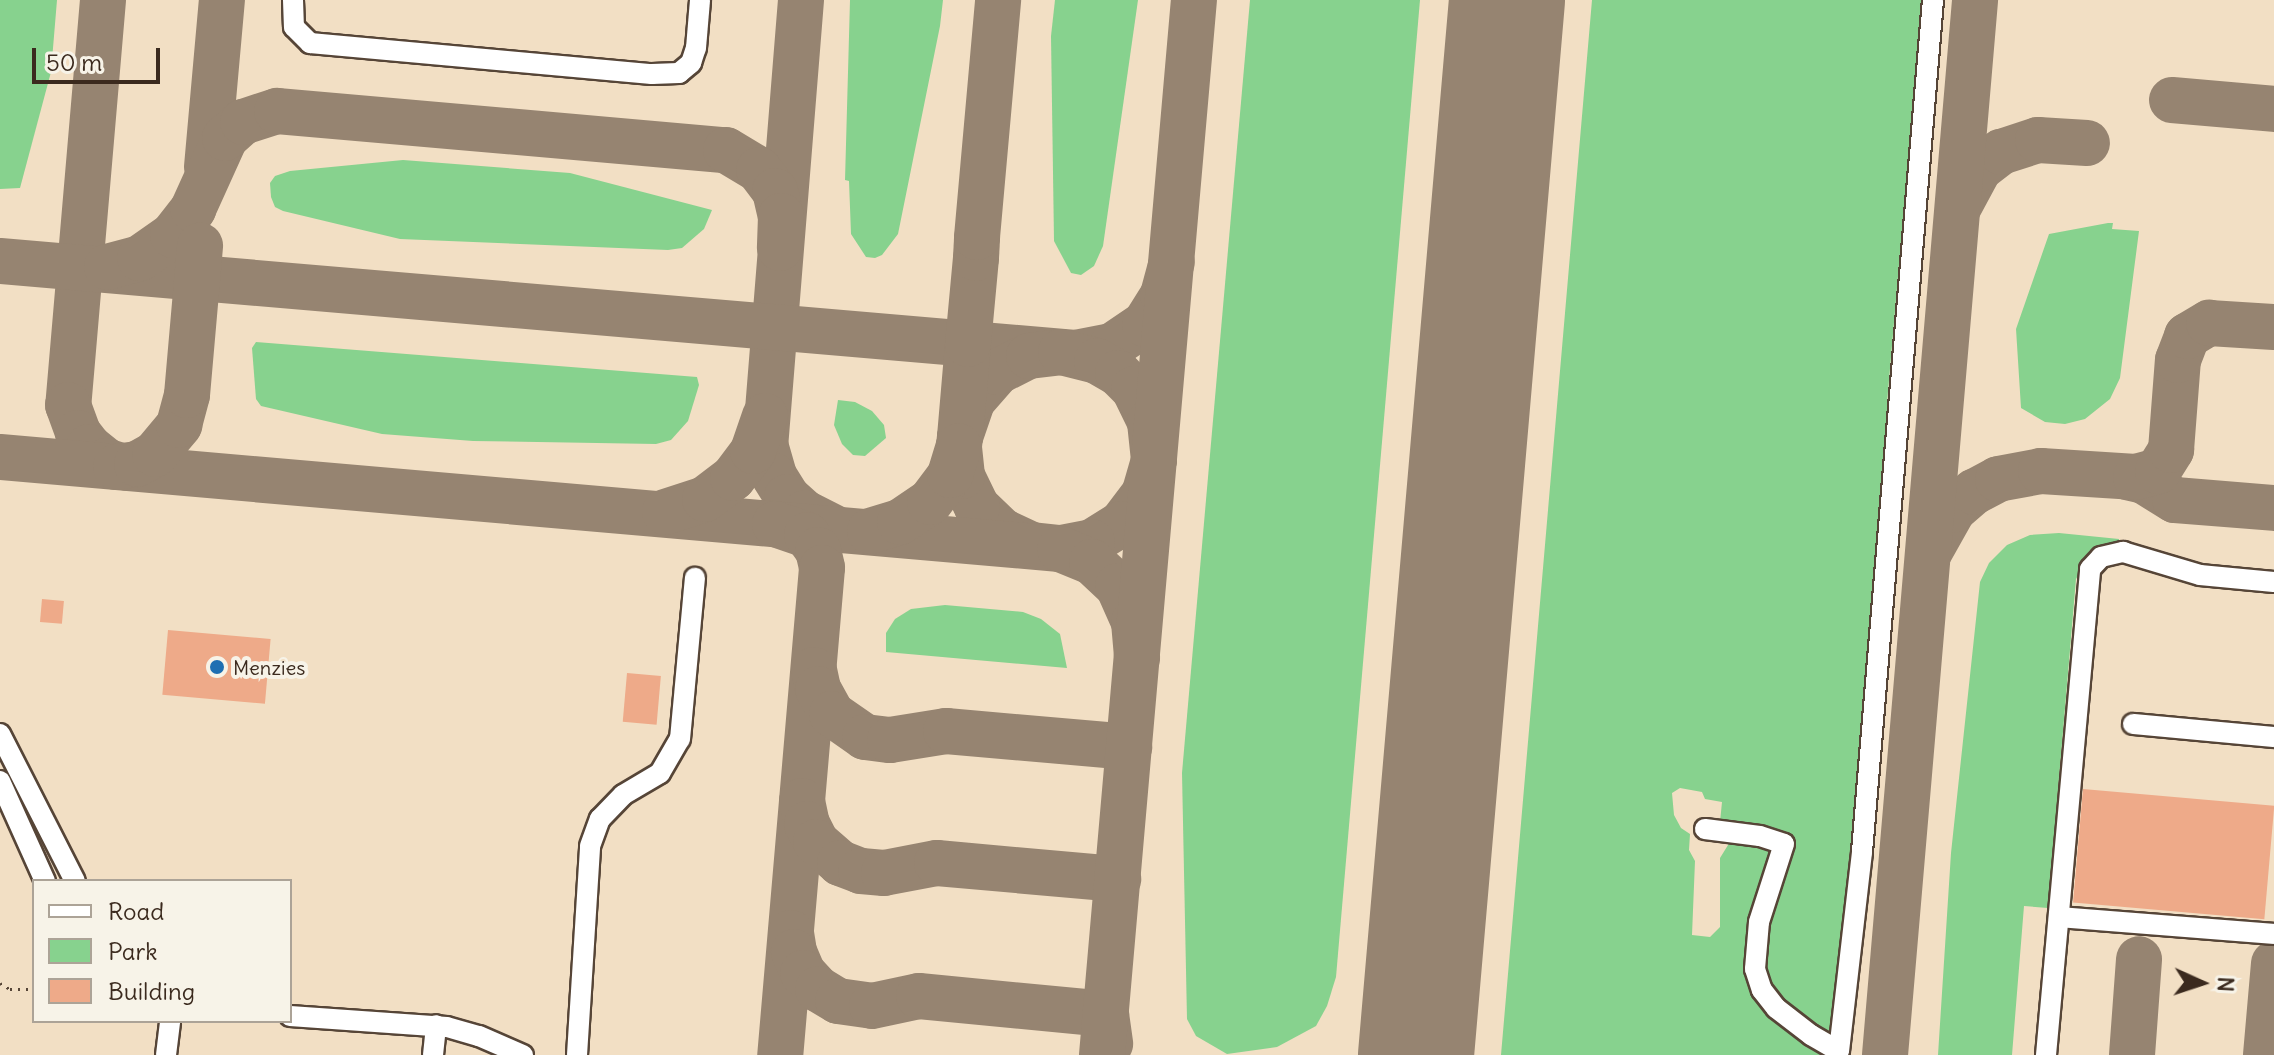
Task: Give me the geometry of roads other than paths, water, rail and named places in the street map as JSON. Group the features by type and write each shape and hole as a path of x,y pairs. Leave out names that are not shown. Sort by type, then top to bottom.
{"street":[{"path":"293,0 293,23 298,35 310,43 652,74 679,73 691,63 696,48 700,0"},
{"path":"1705,829 1760,836 1784,844 1759,922 1755,969 1762,990 1776,1008 1811,1035 1839,1051 1862,852 1933,0"},
{"path":"2046,1055 2090,569 2101,557 2123,552 2200,575 2274,582"},
{"path":"577,1055 590,846 600,819 623,795 660,773 680,739 695,578"},
{"path":"2133,724 2274,737"},
{"path":"0,734 74,879"},
{"path":"0,749 60,879"},
{"path":"0,781 44,879"},
{"path":"0,812 32,882"},
{"path":"2059,917 2274,934"},
{"path":"292,1016 436,1025 479,1036 523,1055"},
{"path":"166,1055 170,1023"},
{"path":"433,1055 436,1025"}],"place":[{"name":"Menzies","path":"217,667"}]}
